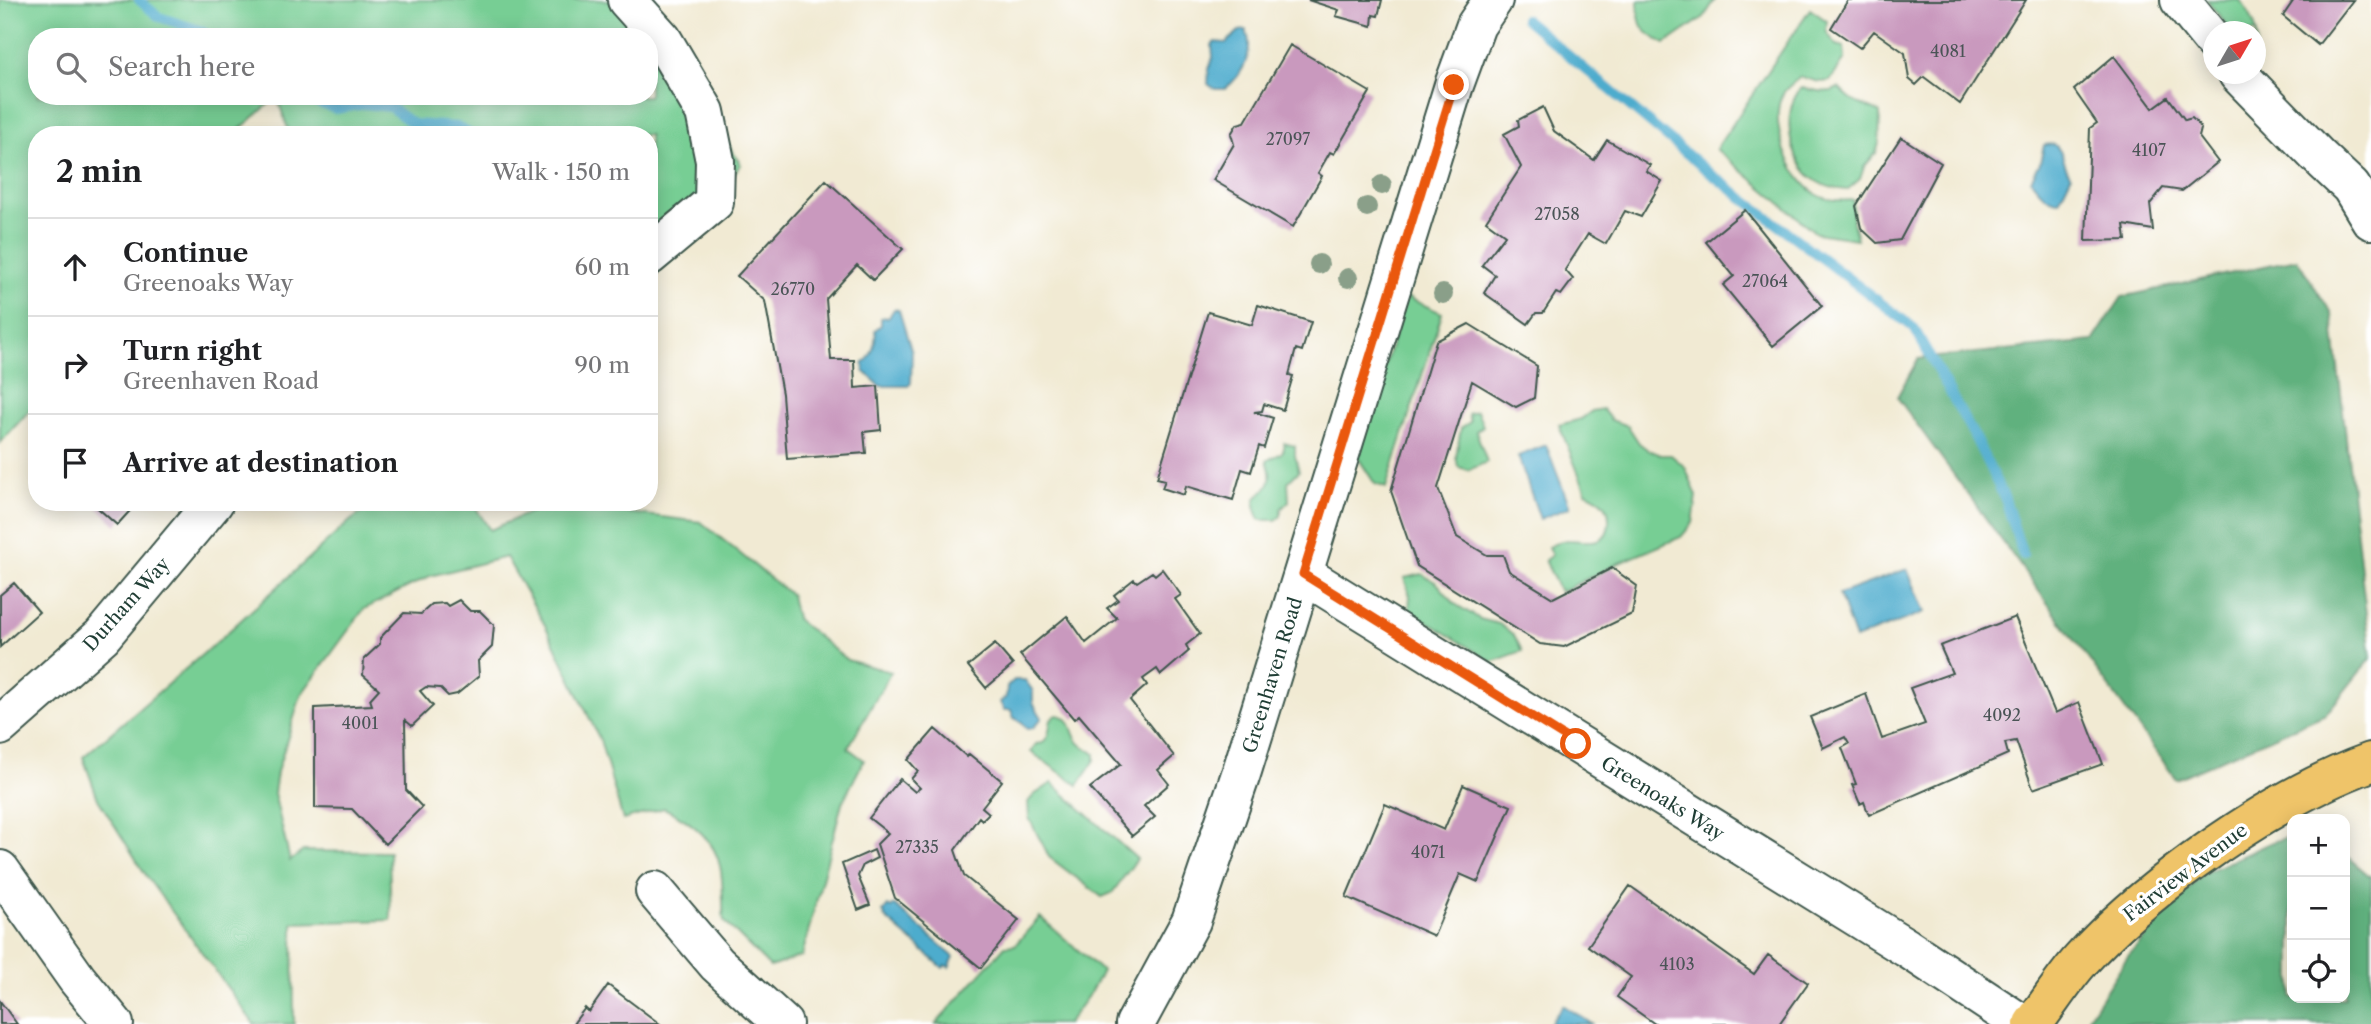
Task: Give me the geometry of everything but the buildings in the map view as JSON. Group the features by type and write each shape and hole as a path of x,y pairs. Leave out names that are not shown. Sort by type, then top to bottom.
{"main road":[{"name":"Fairview Avenue","path":"2033,1024 2079,962 2113,926 2151,893 2238,830 2282,803 2371,762"}],"street":[{"path":"627,0 653,28"},
{"name":"Greenhaven Road","path":"1135,1024 1191,921 1241,774 1454,85 1476,25 1493,0"},
{"path":"2180,0 2203,28"},
{"path":"658,34 705,112 715,161 714,202 658,249"},
{"path":"2248,84 2351,187 2371,219"},
{"name":"Durham Way","path":"0,726 103,636 207,511"},
{"name":"Greenoaks Way","path":"1303,574 1906,948 2022,1024"},
{"path":"0,870 76,979 114,1024"},
{"path":"655,891 717,964 783,1024"}],"green space":[{"path":"0,0 627,0 652,28 28,28 28,105 268,105 243,126 28,126 28,412 0,443"},
{"path":"1715,0 1704,17 1665,44 1646,32 1640,23 1638,1"},
{"path":"2207,0 2240,0 2253,21 2223,21"},
{"path":"1810,9 1827,21 1826,31 1836,45 1844,47 1845,59 1830,81 1820,82 1800,77 1784,92 1779,104 1779,132 1790,162 1806,186 1825,198 1853,200 1853,222 1857,239 1816,233 1716,149"},
{"path":"658,35 741,165 689,223 658,249 658,126 287,126 280,105 658,105"},
{"path":"1801,88 1825,92 1839,88 1854,101 1880,113 1876,153 1864,167 1860,179 1847,190 1819,183 1799,162 1789,123 1795,98"},
{"path":"2297,259 2332,314 2371,658 2326,714 2176,779 1897,397 1918,359 2093,341 2122,297"},
{"path":"1406,297 1442,313 1386,488 1375,484 1357,456"},
{"path":"1602,409 1611,420 1628,426 1639,443 1648,450 1660,455 1671,455 1685,467 1697,496 1693,523 1681,537 1560,592 1545,560 1552,555 1548,547 1564,540 1590,541 1602,538 1608,528 1609,513 1599,499 1586,492 1559,425"},
{"path":"1477,411 1483,426 1476,431 1487,462 1469,470 1458,467 1456,456 1461,428 1470,422 1468,414"},
{"path":"1284,443 1295,446 1299,471 1288,482 1289,501 1281,509 1281,516 1276,520 1260,520 1255,502 1266,489 1270,479 1267,461 1282,453"},
{"path":"364,511 478,511 490,530 533,511 614,511 701,522 791,595 796,619 847,660 891,672 848,748 864,760 842,803 802,956 770,967 724,921 720,866 712,846 698,830 664,808 623,820 600,740 546,627 506,557 430,576 364,609 301,695 277,772 274,793 290,861 303,851 389,852 391,920 293,923 294,1024 254,1024 149,880 98,799 83,757 218,641"},
{"path":"1422,574 1437,583 1455,604 1480,619 1499,624 1514,635 1522,651 1492,662 1409,610 1410,596 1404,578"},
{"path":"1057,715 1070,724 1079,743 1095,754 1095,760 1078,785 1031,752 1036,744 1043,743 1048,736 1051,719"},
{"path":"1052,783 1137,859 1112,893 1102,897 1049,857 1029,818 1028,802"},
{"path":"2287,838 2287,1003 2350,1003 2350,859 2371,877 2371,1024 2084,1024 2128,956 2202,874"},
{"path":"1040,917 1102,971 1090,993 1067,1024 936,1024 1005,946 1015,945"}],"water":[{"path":"1246,30 1249,47 1242,70 1225,89 1215,89 1208,84 1213,57 1212,45 1215,42 1226,43 1239,31"},
{"path":"2054,144 2071,176 2059,201 2047,197 2031,180 2040,163 2044,145"},
{"path":"894,309 899,310 912,353 911,383 908,386 880,386 864,371 863,364 871,353 875,330 881,325 881,318 889,317"},
{"path":"1546,445 1570,507 1540,519 1518,456"},
{"path":"1907,569 1925,612 1855,639 1839,594"},
{"path":"1014,680 1025,680 1033,691 1033,703 1042,718 1033,728 1027,729 1022,722 1014,718 1011,710 1004,710 1000,702 1006,697 1007,687"},
{"path":"894,905 954,957 949,967 946,965 943,968 884,917 883,912 888,906 891,908"},
{"path":"1563,1005 1592,1024 1550,1024"}],"waterway":[{"path":"139,0 159,17 193,28"},
{"path":"1525,19 1711,174 1914,328 1973,434 2005,499 2023,555"},
{"path":"324,105 336,109 359,105"},
{"path":"373,105 390,107 413,124 443,126"}],"route":[{"path":"1454,85 1303,574 1576,744"}]}
